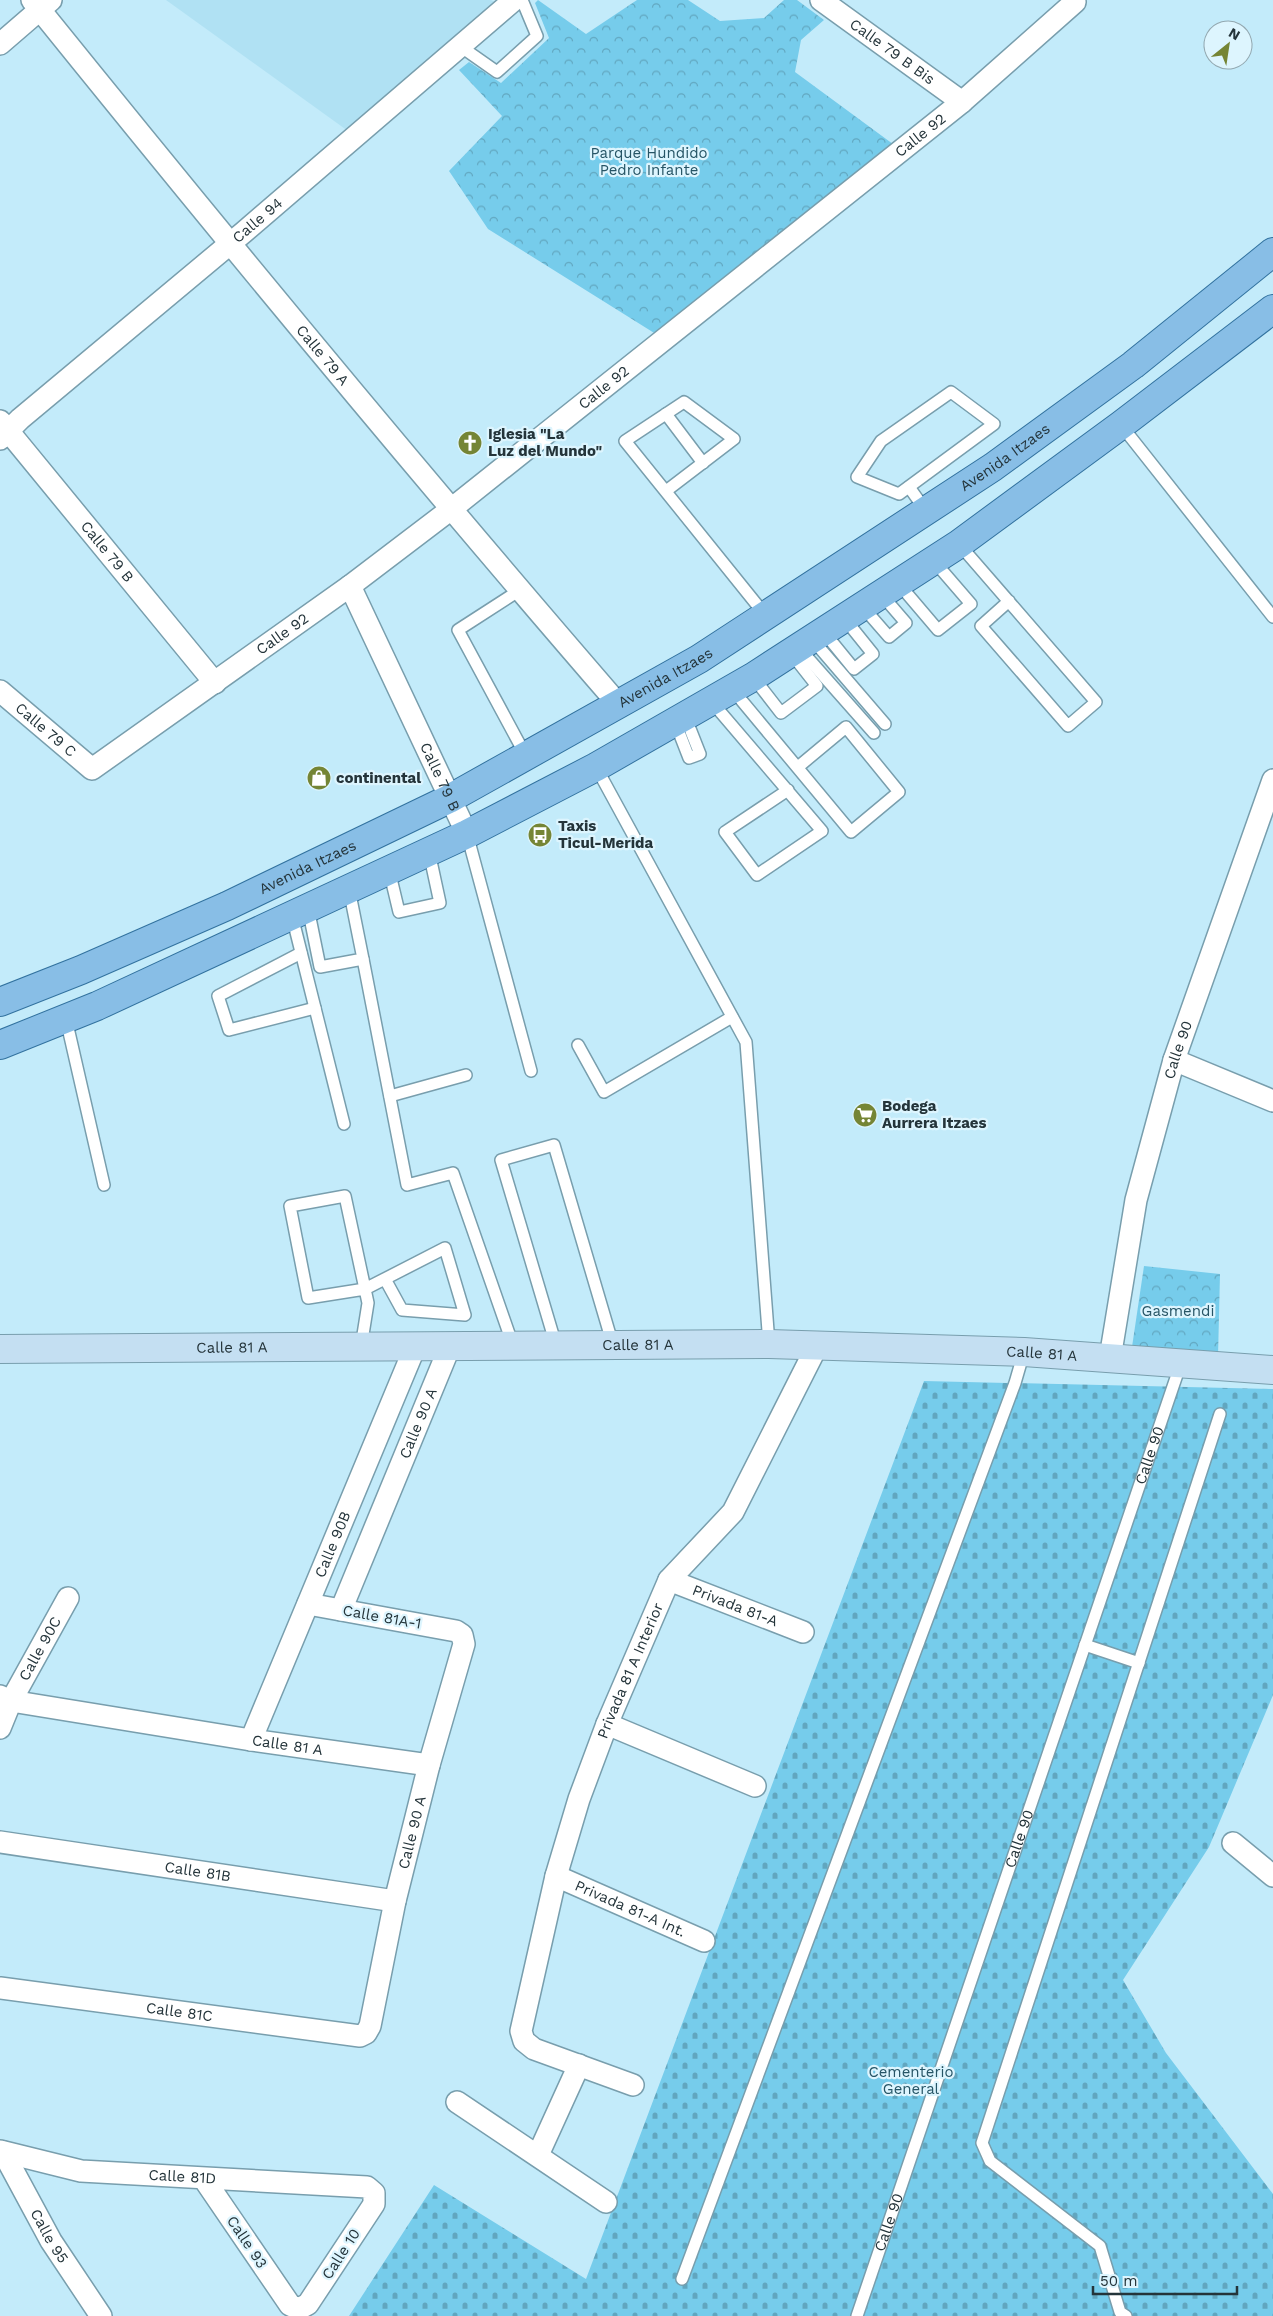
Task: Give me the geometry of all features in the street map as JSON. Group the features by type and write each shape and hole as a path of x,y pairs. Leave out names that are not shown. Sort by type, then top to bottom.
{"main road":[{"name":"Avenida Itzaes","path":"0,1002 81,970 227,906 449,799 699,659 993,467 1133,365 1273,252"},
{"path":"0,1045 98,1006 467,834 596,767 729,691 959,544 1121,425 1273,309"},
{"path":"993,467 1017,501"},
{"path":"699,659 729,691"},
{"path":"81,970 98,1006"}],"street":[{"name":"Calle 94","path":"3,430 230,244 514,0"},
{"name":"Calle 79 B Bis","path":"822,0 962,102"},
{"name":"Calle 92","path":"92,770 350,586 450,510 962,102 1073,1"},
{"path":"0,44 41,3"},
{"name":"Calle 79 A","path":"41,3 230,244 450,510 619,705"},
{"name":"Calle 79 B","path":"3,430 215,683"},
{"name":"Calle 79 B","path":"350,586 467,834"},
{"name":"Calle 79 C","path":"0,691 92,770"},
{"name":"Calle 90","path":"1110,1358 1136,1200 1174,1060 1273,780"},
{"path":"1174,1060 1273,1102"},
{"name":"Calle 81 A","path":"0,1349 769,1344 1024,1352 1273,1370"},
{"name":"Calle 90 A","path":"341,1610 450,1346"},
{"name":"Privada 81 A Interior","path":"579,2066 534,2049 524,2041 522,2031 556,1876 579,1799 606,1724 669,1580 733,1512 817,1346"},
{"name":"Calle 90B","path":"251,1740 415,1347"},
{"name":"Privada 81-A","path":"669,1580 802,1632"},
{"name":"Calle 90C","path":"0,1728 5,1699 68,1598"},
{"name":"Calle 81A-1","path":"308,1604 456,1631"},
{"name":"Calle 90 A","path":"360,2036 366,2033 370,2026 395,1901 429,1766 464,1644 462,1636 456,1631"},
{"name":"Calle 81 A","path":"5,1699 251,1740 429,1766"},
{"path":"606,1724 755,1786"},
{"name":"Calle 81B","path":"0,1842 395,1901"},
{"path":"1233,1843 1273,1876"},
{"name":"Privada 81-A Int.","path":"556,1876 704,1941"},
{"name":"Calle 81C","path":"0,1988 360,2036"},
{"path":"538,2155 579,2066 633,2085"},
{"path":"457,2102 606,2202"},
{"name":"Calle 81D","path":"2,2152 81,2171 367,2187"},
{"name":"Calle 95","path":"2,2152 51,2241 101,2316"},
{"name":"Calle 93","path":"204,2179 290,2305"},
{"name":"Calle 10","path":"290,2305 299,2309 308,2304 374,2204 374,2193 367,2187"}],"lane":[{"path":"460,46 498,72 537,36 522,0"},
{"path":"951,392 994,424 924,476 909,487 900,494 857,477 881,440 951,392"},
{"path":"666,492 734,439 684,402 625,441 666,492 766,616"},
{"path":"666,414 703,463"},
{"path":"1121,425 1273,616"},
{"path":"909,487 926,511"},
{"path":"959,544 1096,702 1068,726 981,626 1009,602"},
{"path":"839,621 938,630 970,604 933,560"},
{"path":"520,590 458,630 526,756"},
{"path":"729,691 782,713 817,686 839,621"},
{"path":"839,621 885,724"},
{"path":"839,621 874,733"},
{"path":"729,691 798,767 851,832 899,792 846,727 798,767"},
{"path":"729,691 788,790 822,831 757,875 725,832 788,790"},
{"path":"596,767 746,1042 769,1344"},
{"path":"467,834 531,1071"},
{"path":"390,870 399,912 440,903 428,852"},
{"path":"349,889 407,1185 454,1173 514,1346"},
{"path":"300,912 320,967 363,958"},
{"path":"300,912 301,953 344,1124"},
{"path":"301,953 218,996 229,1030 315,1008"},
{"path":"578,1045 604,1092 732,1017"},
{"path":"66,1018 104,1185"},
{"path":"390,1096 466,1075"},
{"path":"556,1345 501,1160 554,1145 613,1345"},
{"path":"361,1347 368,1303 365,1289 345,1196 290,1206 308,1298 365,1289 445,1248 465,1315 402,1310 385,1279"},
{"path":"682,2279 1015,1383 1024,1352"},
{"name":"Calle 90","path":"857,2316 1181,1363"},
{"path":"1126,2316 1120,2312 1100,2246 990,2161 982,2143 1220,1414"},
{"path":"1085,1645 1139,1663"}],"shaded area":[{"path":"166,0 491,0 495,2 348,131"}],"green space":[{"name":"Parque Hundido Pedro Infante","path":"538,0 586,34 637,0 688,0 720,21 764,18 784,0 797,0 824,20 801,40 795,72 897,147 659,336 488,229 449,171 502,116 459,70 469,62 501,83 549,38 535,3"},
{"name":"Gasmendi","path":"1144,1266 1220,1274 1218,1357 1132,1347"},
{"name":"Cementerio General","path":"924,1381 1273,1389 1273,1695 1209,1847 1123,1980 1166,2053 1273,2194 1273,2316 349,2316 434,2185 586,2279"}],"place":[{"name":"Iglesia \"La Luz del Mundo\"","path":"470,443"},
{"name":"continental","path":"319,778"},
{"name":"Taxis Ticul-Merida","path":"540,835"},
{"name":"Bodega Aurrera Itzaes","path":"865,1115"}]}
